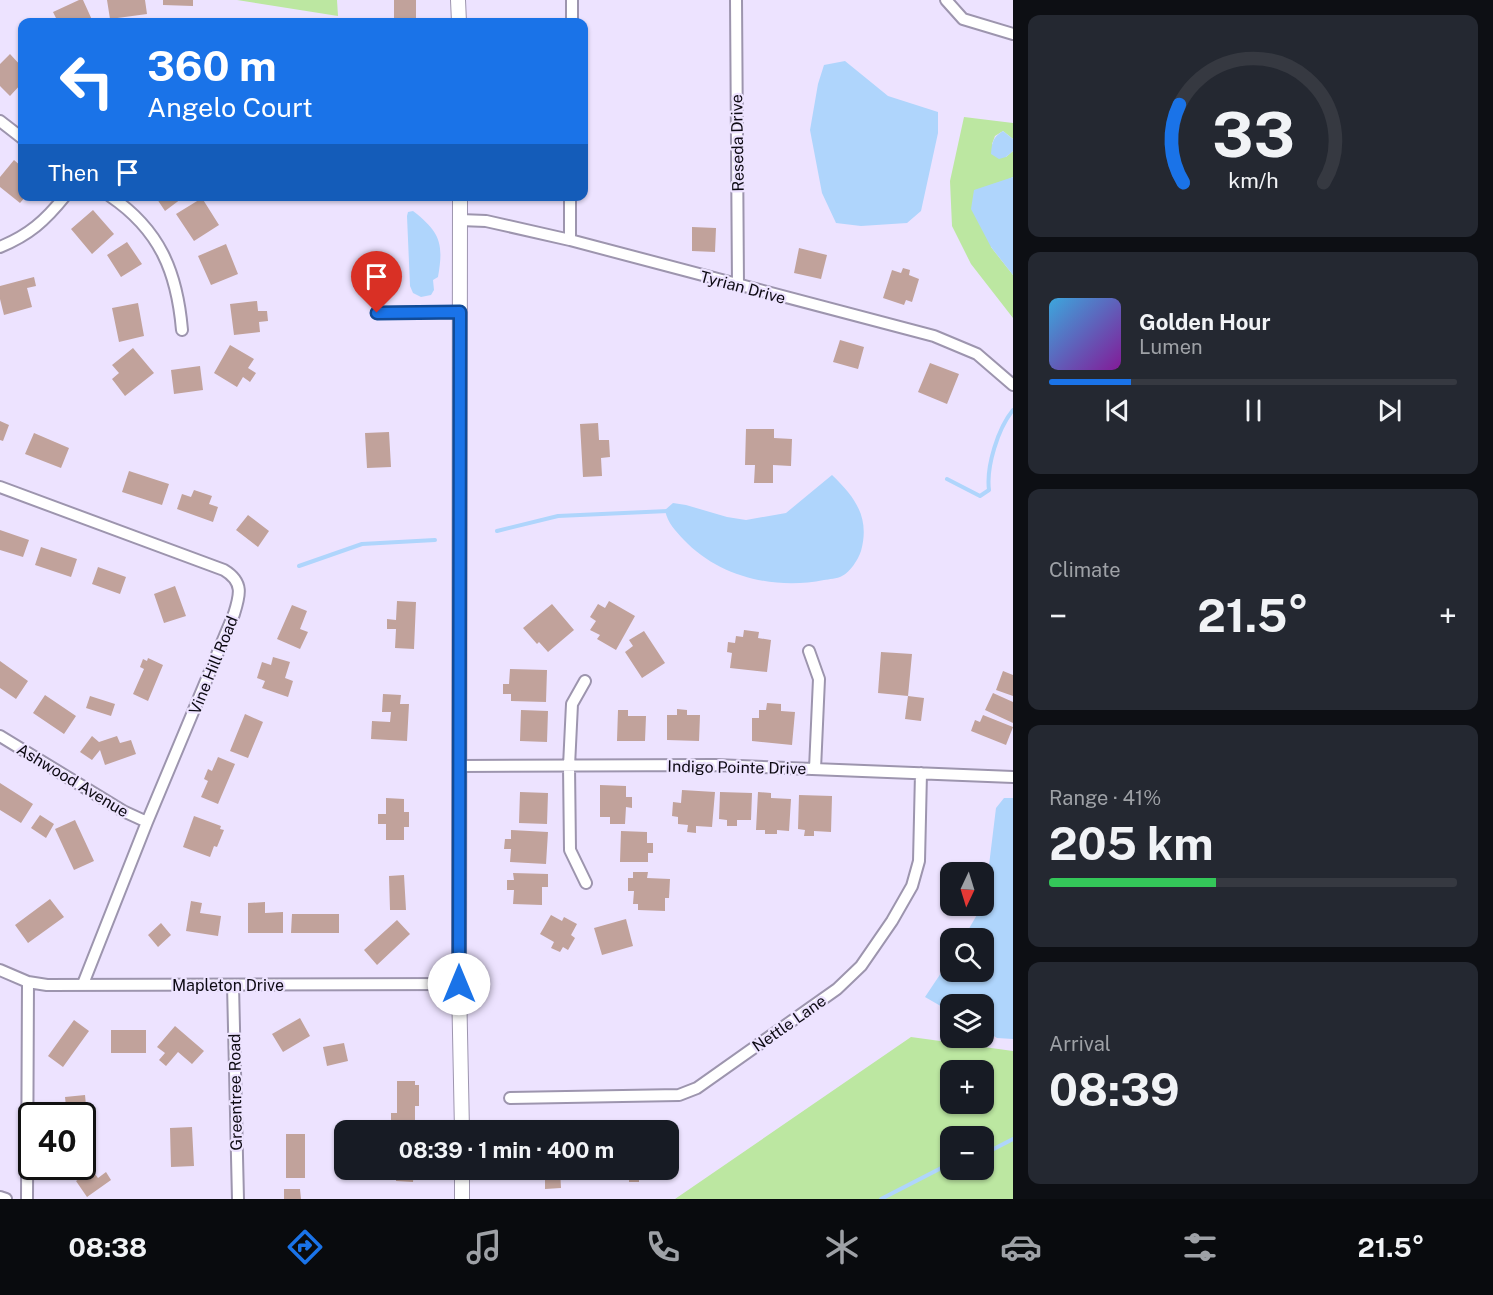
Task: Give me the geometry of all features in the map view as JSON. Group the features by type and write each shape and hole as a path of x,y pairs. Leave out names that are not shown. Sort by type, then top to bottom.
{"street":[{"path":"458,0 459,18"},
{"path":"572,0 572,18"},
{"name":"Reseda Drive","path":"736,0 738,286"},
{"path":"946,0 963,19 1013,34"},
{"path":"0,121 18,134"},
{"path":"0,247 27,234 41,223 61,201"},
{"path":"117,201 130,210 142,224 167,260 175,285 182,330"},
{"path":"460,201 459,984 462,1120"},
{"path":"570,201 570,240"},
{"name":"Tyrian Drive","path":"460,220 486,221 570,240 934,336 977,354 1013,385"},
{"path":"377,313 460,312"},
{"name":"Vine Hill Road","path":"0,487 224,570 232,575 238,584 238,601 234,614 147,822 83,984"},
{"path":"809,651 819,679 815,769"},
{"path":"585,681 572,704 569,766 570,850 586,883"},
{"name":"Ashwood Avenue","path":"0,736 123,811 147,822"},
{"name":"Indigo Pointe Drive","path":"460,766 716,765 1013,777"},
{"name":"Nettle Lane","path":"510,1098 679,1095 697,1088 837,988 861,966 892,921 912,886 919,861 921,773"},
{"name":"Mapleton Drive","path":"0,970 28,982 47,985 459,984"},
{"path":"27,1199 28,982"},
{"name":"Greentree Road","path":"233,985 238,1199"},
{"path":"462,1180 462,1199"},
{"path":"0,1197 6,1199"}],"green space":[{"path":"237,0 337,0 338,16"},
{"path":"964,117 1013,123 1013,139 1003,131 995,136 992,144 1006,157 1013,151 1013,177 1003,182 991,247 1013,275 1013,318 971,264 952,226 950,181"},
{"path":"911,1037 940,1041 940,1048 991,1048 1013,1051 1013,1199 675,1199"}],"water":[{"path":"845,61 888,96 938,112 938,133 921,211 907,223 861,226 836,223 822,193 810,130 818,84 824,65"},
{"path":"1003,131 1013,139 1013,151 999,159 991,154 992,146 997,135"},
{"path":"1013,177 1013,275 991,247 971,209 974,190"},
{"path":"413,211 429,225 440,247 440,265 438,277 433,280 434,290 431,295 421,297 413,293 410,286 407,216 408,212"},
{"path":"832,475 854,500 864,528 858,558 848,572 835,578 805,583 786,583 749,578 731,572 698,553 675,530 666,515 665,510 673,503 746,520 786,513"},
{"path":"1004,798 1013,798 1013,1039 994,1036 994,994 940,994 940,1006 925,997 940,974 940,982 994,982 994,928 969,928 976,916 994,916 994,862 989,862 996,808"}],"building":[{"path":"83,0 91,18 56,18 53,12"},
{"path":"107,0 145,0 147,14 110,18"},
{"path":"163,0 193,0 193,6 163,5"},
{"path":"394,0 416,0 416,18 394,18"},
{"path":"10,54 18,63 18,87 10,96 0,86 0,64"},
{"path":"14,160 18,164 18,201 22,201 20,203 0,187 0,177"},
{"path":"158,201 178,201 165,211"},
{"path":"197,201 204,201 219,225 194,241 176,214"},
{"path":"93,210 114,234 92,254 71,229"},
{"path":"692,227 716,228 715,252 692,251"},
{"path":"127,242 142,264 121,277 107,255"},
{"path":"226,244 238,274 211,285 198,256"},
{"path":"799,248 827,255 821,279 794,273"},
{"path":"903,268 910,270 909,275 919,279 912,302 906,300 904,305 883,298 892,270 901,273"},
{"path":"34,277 36,286 27,288 32,307 4,315 0,286"},
{"path":"257,301 258,311 267,311 268,321 259,322 260,332 234,335 230,304"},
{"path":"138,303 144,336 119,342 112,308"},
{"path":"840,340 864,347 858,369 833,362"},
{"path":"230,345 254,359 248,368 256,373 250,382 243,377 237,387 214,373"},
{"path":"133,348 154,373 125,396 112,379 119,373 112,365"},
{"path":"930,363 959,374 947,404 918,392"},
{"path":"200,366 203,390 174,394 171,370"},
{"path":"0,421 9,425 3,441 0,440"},
{"path":"598,423 599,440 609,440 610,457 601,458 602,476 583,477 580,424"},
{"path":"746,429 774,429 774,438 792,439 791,466 773,465 773,483 754,483 755,465 745,465"},
{"path":"389,432 391,467 367,468 365,433"},
{"path":"34,433 69,448 61,468 25,454"},
{"path":"129,471 169,484 162,505 122,492"},
{"path":"194,490 212,496 209,504 218,507 213,522 177,509 182,494 191,497"},
{"path":"248,515 269,531 258,547 236,530"},
{"path":"0,530 29,540 23,557 0,550"},
{"path":"41,547 77,559 71,577 35,565"},
{"path":"98,567 126,577 120,594 92,584"},
{"path":"175,586 186,616 164,623 154,594"},
{"path":"397,601 416,602 414,649 395,648 396,629 387,629 387,619 396,620"},
{"path":"609,601 635,616 616,650 597,639 600,635 590,630 596,621 590,617 598,604 605,608"},
{"path":"552,604 574,630 548,652 539,642 537,644 523,628"},
{"path":"292,605 307,611 300,629 308,632 300,649 277,639"},
{"path":"744,630 759,632 758,638 771,640 767,672 730,668 732,653 727,652 728,642 735,643 736,636 743,637"},
{"path":"644,631 665,663 642,678 625,652 633,646 629,640"},
{"path":"881,652 912,654 908,696 878,693"},
{"path":"273,657 290,662 285,678 293,681 288,697 262,688 265,681 257,678 262,662 271,665"},
{"path":"148,658 163,665 148,701 133,694 144,669 140,667 143,659 147,661"},
{"path":"0,661 28,681 16,699 0,688"},
{"path":"510,669 547,670 546,702 511,701 511,694 503,694 503,684 509,684"},
{"path":"1003,671 1013,675 1013,696 996,690"},
{"path":"993,693 1013,702 1013,723 985,710"},
{"path":"383,694 401,695 400,704 409,704 407,741 371,739 372,721 390,722 391,712 382,712"},
{"path":"45,695 76,716 64,734 33,713"},
{"path":"90,696 115,704 111,716 86,708"},
{"path":"908,696 924,698 921,721 905,719"},
{"path":"767,703 781,704 781,711 795,712 792,745 752,741 752,718 759,718 759,710 766,710"},
{"path":"677,709 687,710 687,715 700,715 699,741 667,740 667,715 677,715"},
{"path":"521,710 548,711 547,742 520,741"},
{"path":"618,710 628,710 628,716 646,716 645,741 617,741"},
{"path":"245,714 263,722 248,758 230,751"},
{"path":"983,715 1013,727 1006,745 971,731 975,720 980,722"},
{"path":"92,736 99,742 117,736 120,743 131,740 136,754 105,765 100,750 92,760 80,752"},
{"path":"218,757 235,764 218,804 201,797 208,781 204,779 208,769 212,771"},
{"path":"0,783 33,804 21,823 0,810"},
{"path":"600,785 626,786 626,797 632,797 632,808 626,807 625,824 610,824 610,817 600,817"},
{"path":"682,790 715,792 712,827 696,826 696,833 687,832 688,825 678,824 678,817 672,816 673,802 681,803"},
{"path":"520,792 548,793 547,824 519,823"},
{"path":"720,792 752,793 751,820 737,820 737,826 727,826 727,820 719,819"},
{"path":"758,792 771,793 771,798 791,799 789,831 777,830 777,834 765,834 765,830 756,830"},
{"path":"799,795 832,796 831,832 814,831 814,836 804,836 805,830 798,829"},
{"path":"386,798 404,799 404,812 409,812 409,827 404,827 404,840 386,840 386,824 378,824 378,814 386,814"},
{"path":"40,815 54,824 46,838 31,828"},
{"path":"194,816 221,826 220,829 224,830 210,857 183,847"},
{"path":"75,820 94,861 74,870 55,829"},
{"path":"511,830 548,832 546,864 510,862 511,849 504,849 505,839 511,839"},
{"path":"621,831 647,832 647,843 653,843 653,853 648,853 648,862 620,862"},
{"path":"633,872 648,872 647,878 670,879 669,898 665,898 665,911 638,910 638,904 633,904 634,891 628,891 628,878 633,878"},
{"path":"513,873 548,874 548,887 542,887 542,905 513,904 514,890 507,890 507,880 514,880"},
{"path":"404,875 406,910 390,910 389,876"},
{"path":"50,899 64,917 28,943 15,925"},
{"path":"191,901 202,903 200,913 221,916 218,936 186,931"},
{"path":"265,902 265,913 283,912 283,933 248,933 248,903"},
{"path":"292,914 339,914 339,933 291,933"},
{"path":"551,915 562,921 564,917 577,924 571,935 575,938 568,950 563,947 560,952 551,948 554,942 540,934"},
{"path":"626,919 633,946 602,955 594,928"},
{"path":"397,920 410,934 377,965 364,950"},
{"path":"161,923 171,935 158,947 148,935"},
{"path":"300,1018 310,1036 283,1052 272,1034"},
{"path":"74,1020 89,1031 63,1067 48,1056"},
{"path":"175,1026 204,1051 192,1064 178,1052 166,1066 159,1060 165,1053 157,1047"},
{"path":"111,1030 146,1030 146,1053 111,1053"},
{"path":"344,1043 348,1061 327,1066 323,1047"},
{"path":"397,1081 415,1081 415,1085 419,1085 419,1106 415,1106 415,1120 391,1120 391,1113 397,1113"},
{"path":"85,1095 86,1102 66,1102 65,1097"},
{"path":"192,1127 194,1166 171,1167 170,1128"},
{"path":"286,1134 305,1134 305,1178 286,1178"},
{"path":"106,1172 111,1180 87,1197 76,1181 96,1180 96,1175 98,1178"},
{"path":"396,1180 413,1180 413,1182"},
{"path":"545,1180 561,1180 561,1188 545,1189"},
{"path":"284,1189 300,1189 301,1199 284,1199"}],"waterway":[{"path":"947,479 980,496 989,490 989,470 994,448 1002,427 1013,410"},
{"path":"497,531 558,516 668,511"},
{"path":"299,566 362,544 435,540"},
{"path":"994,1149 1013,1139"},
{"path":"881,1199 940,1169"}],"route":[{"path":"377,313 460,312 459,984"}]}
